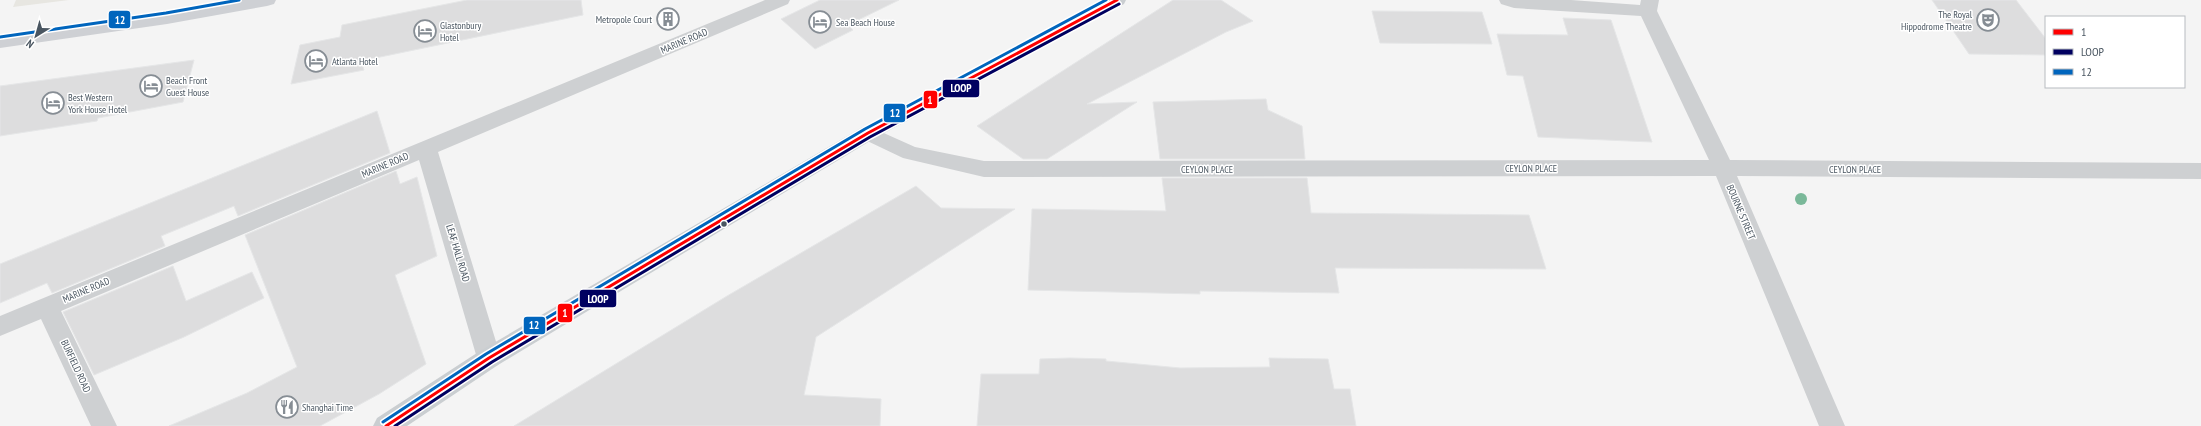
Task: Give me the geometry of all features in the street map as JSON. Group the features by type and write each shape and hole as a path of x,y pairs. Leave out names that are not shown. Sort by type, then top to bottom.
{"main road":[{"path":"0,42 167,18 267,0"},
{"path":"386,426 489,358 868,133 1117,0"}],"street":[{"path":"1508,0 1514,2 1649,5"},
{"name":"MARINE ROAD","path":"0,326 772,2"},
{"name":"BOURNE STREET","path":"1649,5 1723,168 1832,426"},
{"name":"CEYLON PLACE","path":"868,133 910,153 984,169 1723,168 2201,171"},
{"name":"LEAF HALL ROAD","path":"426,148 489,358"},
{"name":"BURFIELD ROAD","path":"47,306 104,426"}],"sand":[{"path":"16,0 69,0 13,7"}],"building":[{"name":"Glastonbury Hotel","path":"467,0 581,0 583,15 361,61 364,70 291,84 300,45 340,37 342,25"},
{"name":"Sea Beach House","path":"820,0 899,0 848,25 853,30 815,49 781,19"},
{"path":"1173,0 1221,0 1253,21 1226,32 1087,104 1137,102 1047,159 1023,159 977,126"},
{"name":"The Royal Hippodrome Theatre","path":"1932,0 2016,0 2045,38 2045,55 1969,54"},
{"path":"1372,11 1482,12 1492,44 1380,43"},
{"path":"1563,18 1611,20 1652,142 1538,137 1523,76 1507,75 1497,34 1568,35"},
{"name":"Best Western York House Hotel","path":"194,60 183,102 98,118 97,121 0,136 0,86"},
{"path":"1266,99 1268,110 1302,126 1305,159 1160,159 1153,102"},
{"path":"377,111 390,153 238,216 234,206 161,236 165,246 52,293 47,283 0,303 0,264"},
{"path":"396,171 400,184 417,177 437,256 395,275 426,364 379,394 320,426 169,426 247,393 297,367 245,235"},
{"path":"1162,178 1307,178 1311,213 1529,215 1546,269 1335,268 1339,293 1200,291 1200,294 1028,290 1032,209 1166,211"},
{"path":"916,186 941,208 1015,209 816,337 804,395 881,399 880,426 514,426 727,296"},
{"path":"173,266 186,301 252,272 264,298 184,337 94,375 63,312"},
{"path":"1269,358 1328,359 1334,389 1350,389 1356,426 977,426 981,374 1039,374 1040,359 1106,359 1106,361 1180,368 1270,367"}],"transit line":[{"name":"12","path":"0,37 166,13 239,0"},
{"name":"12","path":"383,422 486,354 865,129 1106,0"},
{"name":"1","path":"386,426 489,358 868,133 1117,0"},
{"name":"LOOP","path":"395,426 492,362 870,137 1119,4"}],"place":[{"name":"Metropole Court","path":"668,19"},
{"name":"The Royal Hippodrome Theatre","path":"1988,20"},
{"name":"Sea Beach House","path":"820,22"},
{"name":"Glastonbury Hotel","path":"425,31"},
{"name":"Atlanta Hotel","path":"316,61"},
{"name":"Beach Front Guest House","path":"151,86"},
{"name":"Best Western York House Hotel","path":"53,103"},
{"name":"Shanghai Time","path":"287,407"}]}
